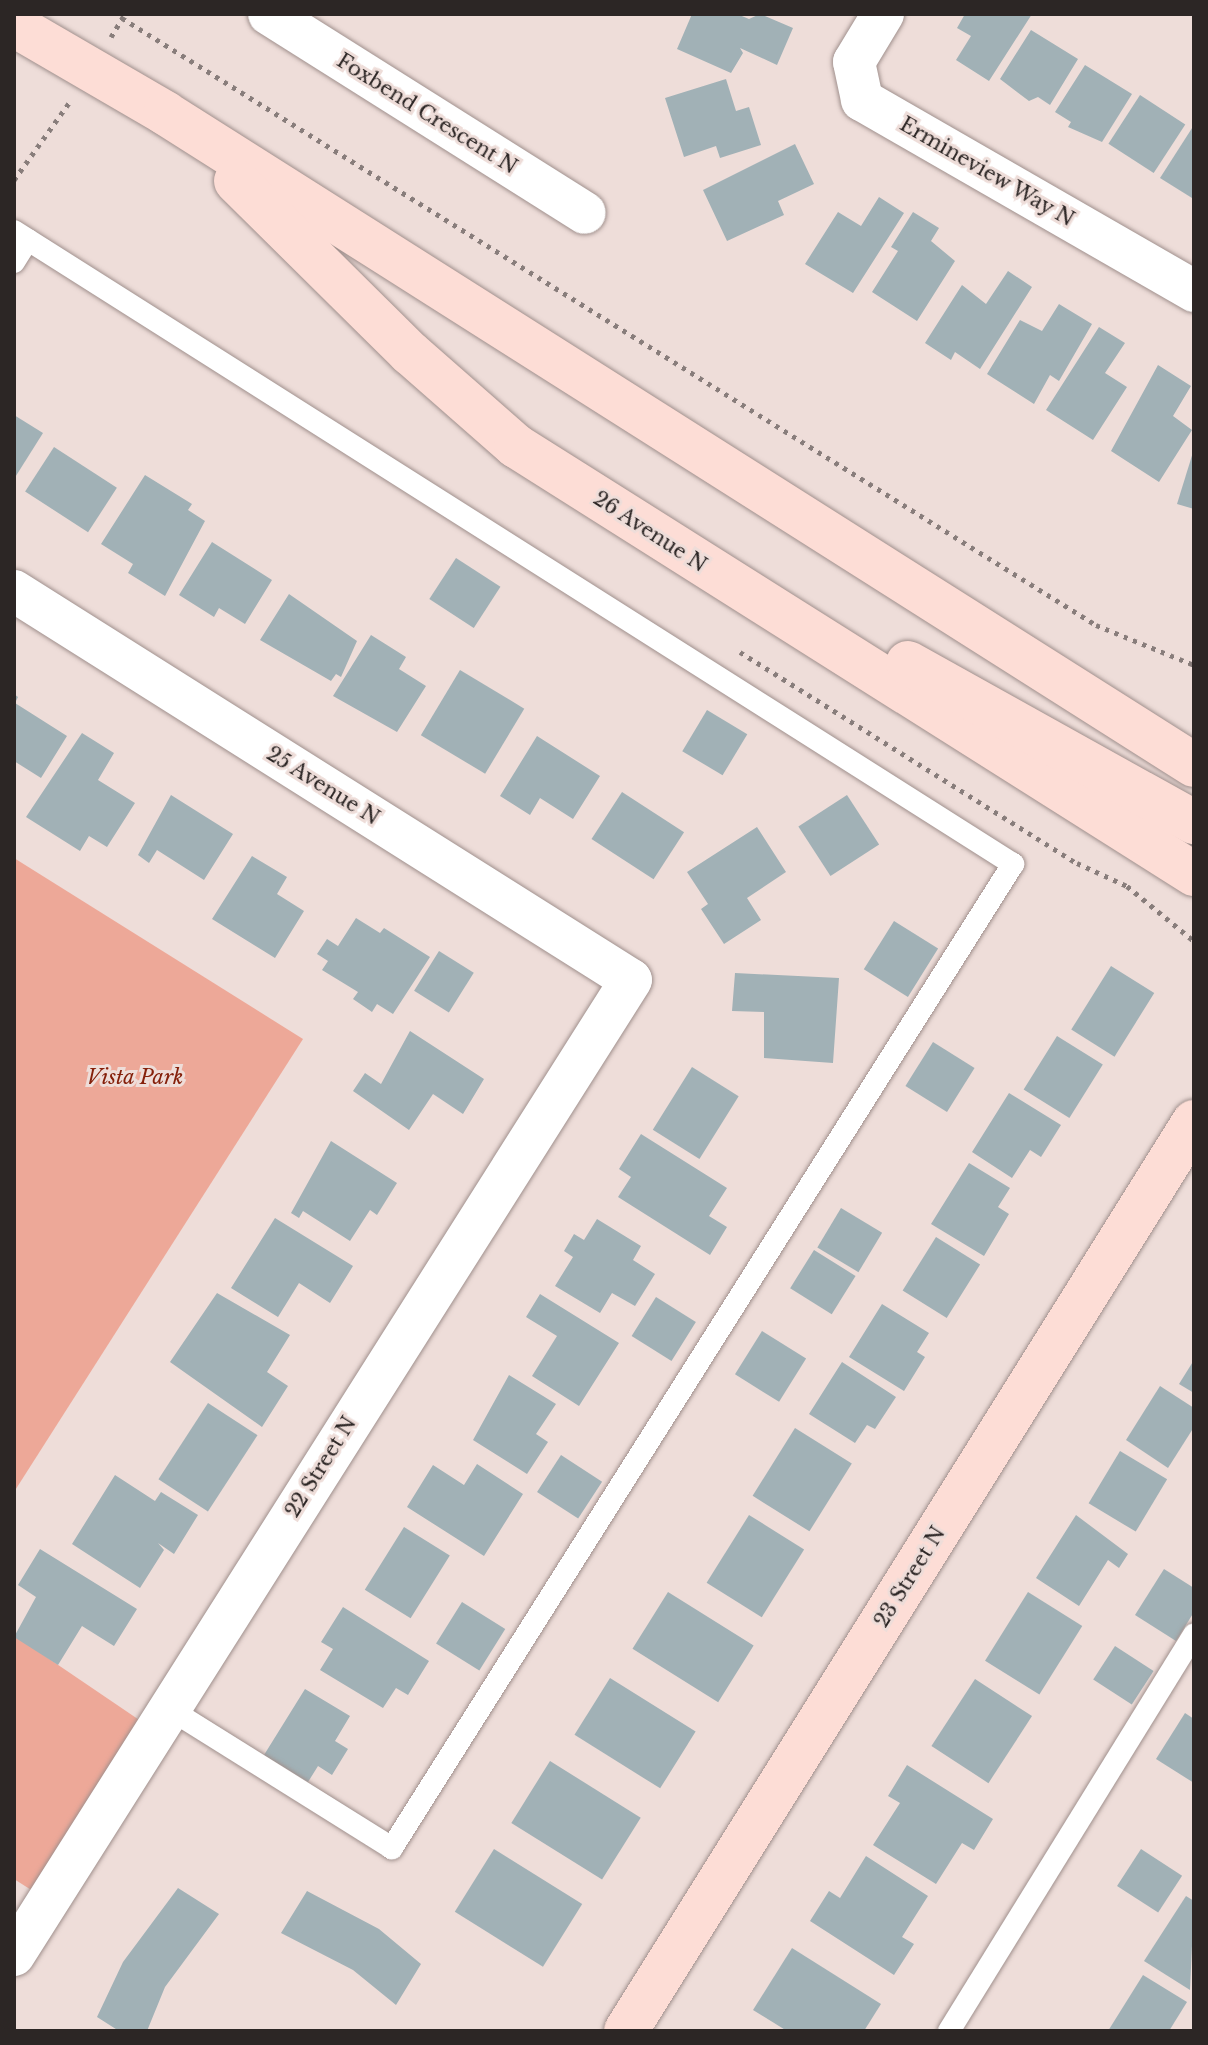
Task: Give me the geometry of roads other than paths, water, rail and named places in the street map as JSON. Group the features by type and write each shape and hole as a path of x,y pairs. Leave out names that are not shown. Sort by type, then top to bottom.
{"main road":[{"name":"26 Avenue N","path":"14,25 165,113 1194,765"},
{"name":"26 Avenue N","path":"165,113 410,353 516,446 1194,874"},
{"path":"775,612 890,653 1194,822"},
{"name":"23 Street N","path":"626,2031 1194,1122"}],"street":[{"name":"Foxbend Crescent N","path":"269,14 585,213"},
{"name":"Ermineview Way N","path":"883,14 854,62 862,100 1194,291"},
{"name":"25 Avenue N","path":"14,591 631,980"},
{"name":"22 Street N","path":"14,1955 631,980"}],"lane":[{"path":"14,262 21,236 1013,864 392,1848 168,1708"},
{"path":"949,2031 1194,1635"}],"park label":[{"name":"Vista Park","path":"135,1077"}]}
